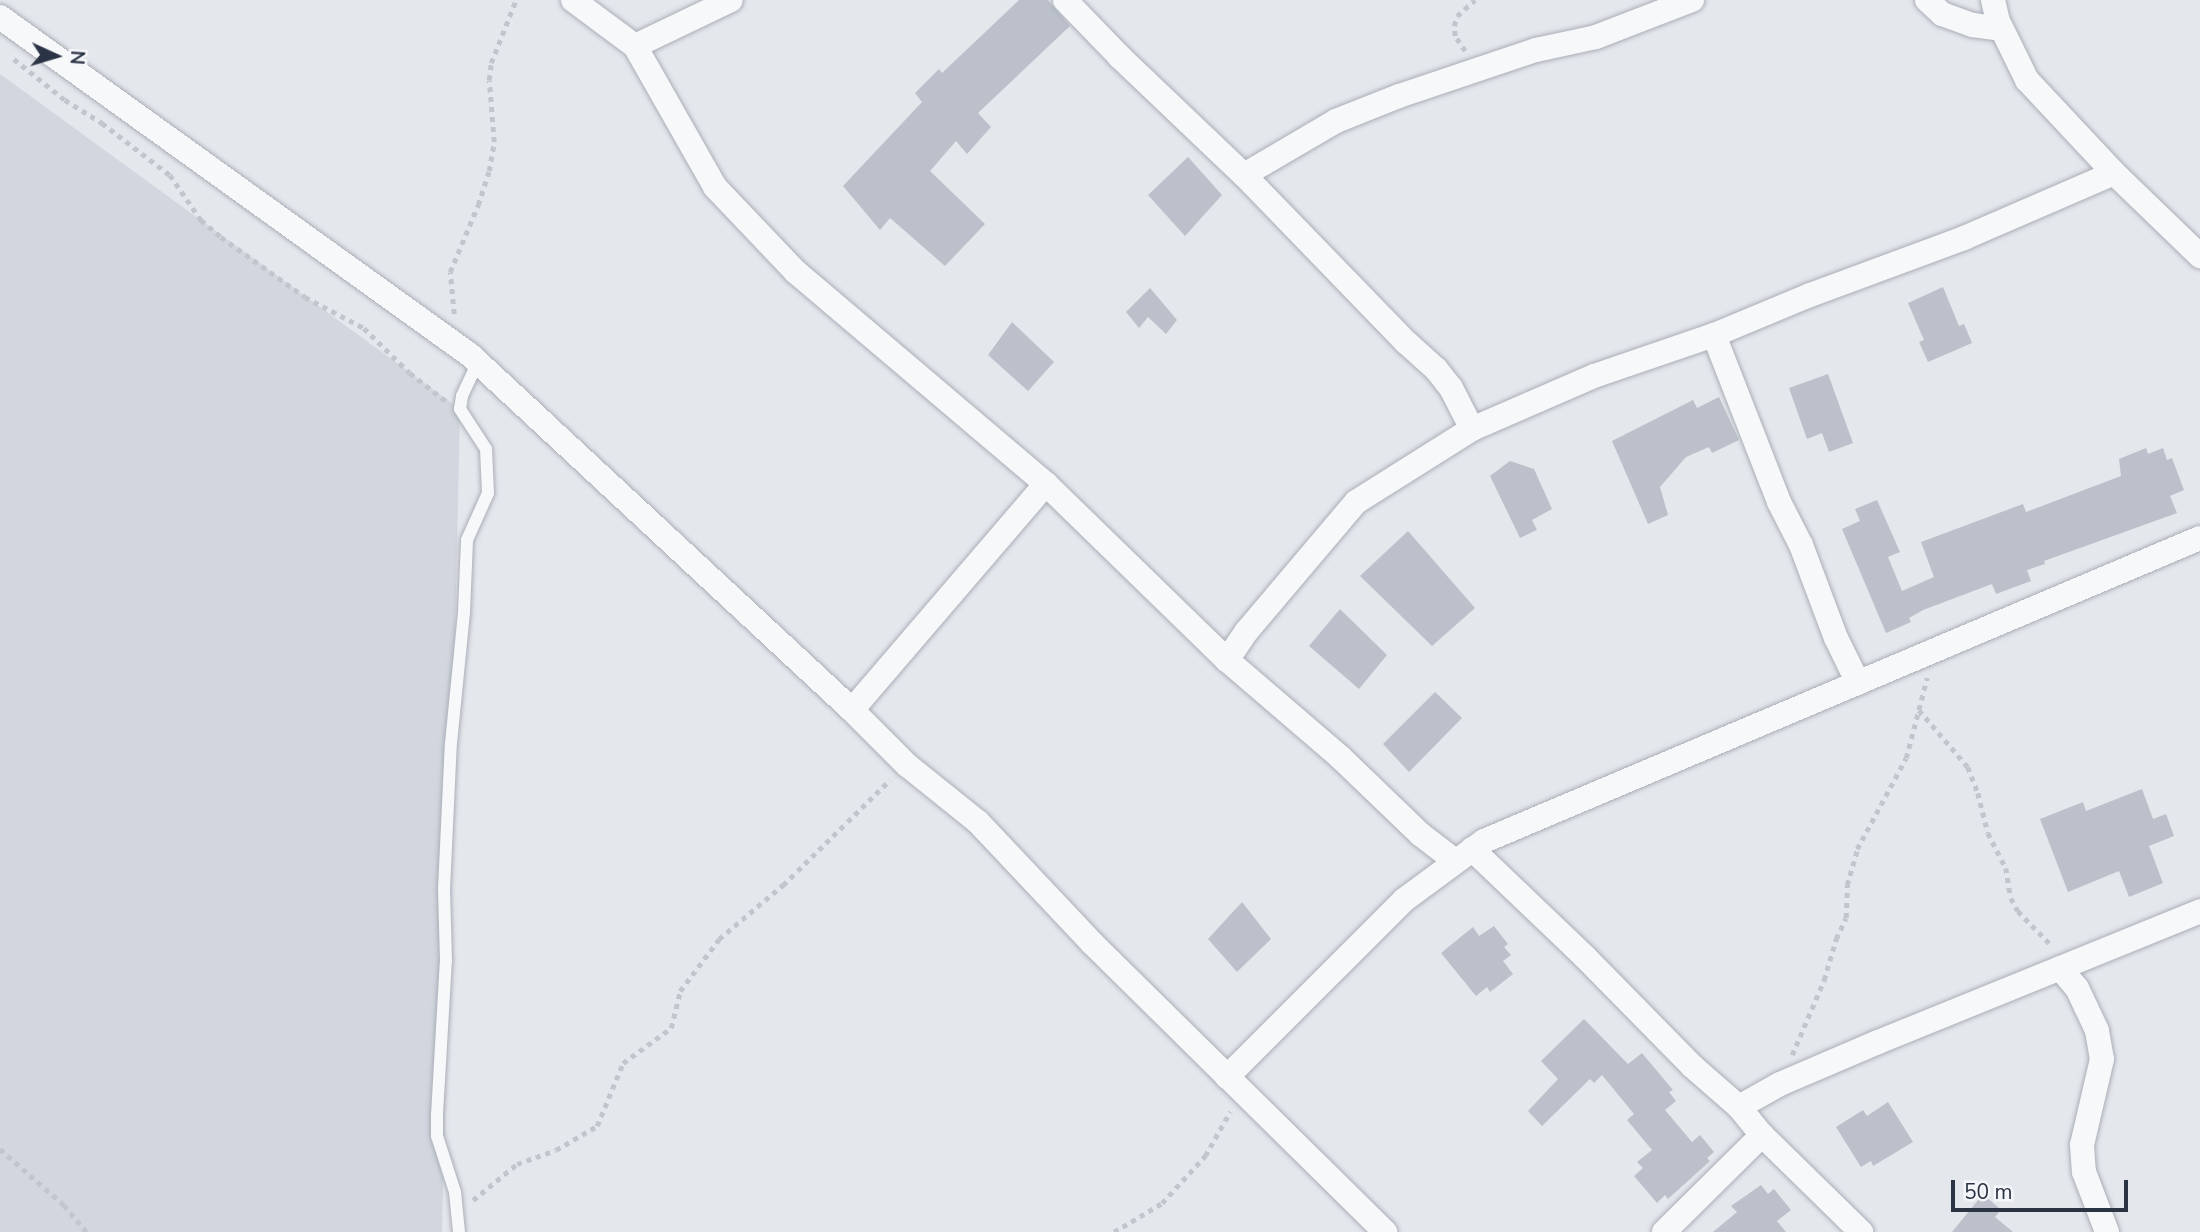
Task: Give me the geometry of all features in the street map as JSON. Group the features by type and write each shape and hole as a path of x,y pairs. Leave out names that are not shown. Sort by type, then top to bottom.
{"street":[{"path":"573,0 635,46 715,187 796,272 1046,484 1227,660 1340,757 1420,834 1464,855 1585,957 1692,1066 1739,1107 1762,1135 1861,1232"},
{"path":"635,46 731,0"},
{"path":"1065,0 1120,57 1244,175 1407,343 1436,369 1451,388 1472,429"},
{"path":"1244,175 1336,121 1536,50 1596,37 1692,0"},
{"path":"1927,0 1942,14 1973,25 2001,29"},
{"path":"1993,0 2001,29 2026,80 2200,256"},
{"path":"0,17 469,354 852,710 907,765 978,822 1092,943 1385,1232"},
{"path":"1227,660 1246,632 1356,502 1472,429 1594,376 1714,335 1810,295 1964,238 2115,173"},
{"path":"1714,335 1779,502 1801,545 1836,638 1858,683"},
{"path":"852,710 1046,484"},
{"path":"1234,1084 1404,900 1484,841 1610,786 1787,715 1936,647 2200,538"},
{"path":"1739,1107 1780,1084 2200,911"},
{"path":"2064,967 2097,1031 2102,1059 2082,1145 2084,1172 2107,1232"},
{"path":"1664,1232 1762,1135"}],"lane":[{"path":"458,1232 455,1192 437,1136 439,1047 446,961 444,889 450,743 464,612 467,540 485,501 489,471 486,449 460,409 469,354"}],"path":[{"path":"469,354 450,272 489,171 494,142 488,101 490,71 516,0"},
{"path":"1475,0 1457,16 1454,26 1455,36 1475,71"},
{"path":"8,54 65,100 102,123 170,175 201,220 221,237 305,297 364,328 411,373 460,409"},
{"path":"1780,1084 1824,980 1836,939 1846,918 1847,886 1857,849 1906,758 1936,647"},
{"path":"1919,709 1968,767 1978,793 1987,833 2006,868 2015,906 2064,967"},
{"path":"458,1214 517,1164 556,1150 597,1126 623,1063 671,1028 680,991 719,939 783,885 864,802 907,765"},
{"path":"1114,1232 1162,1203 1205,1156 1234,1084"},
{"path":"0,1149 64,1205 87,1232"}],"shaded area":[{"path":"0,74 460,409 442,1232 0,1232"}],"building":[{"path":"1019,0 1048,0 1070,26 978,113 991,127 967,154 956,141 930,171 985,224 945,266 890,218 880,230 843,186 922,102 915,93 939,69 942,73"},
{"path":"1188,157 1222,195 1185,236 1148,195"},
{"path":"1943,287 1959,326 1964,324 1972,343 1928,362 1919,342 1924,340 1908,303"},
{"path":"1150,288 1177,320 1166,334 1148,317 1139,328 1126,312"},
{"path":"1012,322 1054,362 1028,391 988,355"},
{"path":"1828,374 1853,443 1829,452 1822,433 1807,439 1789,388"},
{"path":"1719,397 1739,440 1712,453 1709,447 1686,457 1660,487 1668,515 1648,524 1612,441 1693,400 1697,408"},
{"path":"2146,448 2148,454 2163,448 2167,460 2172,458 2184,490 2170,496 2177,513 2044,561 2045,564 2027,570 2031,581 1996,594 1992,584 1923,610 1909,618 1911,622 1886,633 1842,529 1860,521 1855,509 1877,500 1900,552 1888,557 1902,591 1934,577 1921,542 2023,504 2026,512 2121,476 2119,459"},
{"path":"1510,461 1534,469 1552,509 1532,520 1537,530 1520,538 1490,476"},
{"path":"1408,531 1475,608 1432,646 1360,576"},
{"path":"1340,609 1387,655 1359,689 1309,646"},
{"path":"1435,692 1462,718 1409,772 1383,744"},
{"path":"2142,789 2153,819 2166,814 2174,836 2149,846 2163,883 2129,897 2119,871 2068,892 2040,819 2083,802 2086,811"},
{"path":"1242,902 1271,939 1237,972 1208,939"},
{"path":"1494,926 1508,944 1504,947 1511,955 1503,961 1513,974 1490,992 1487,987 1476,996 1441,953 1473,927 1479,936"},
{"path":"1584,1019 1628,1064 1642,1053 1673,1090 1669,1092 1676,1101 1665,1110 1692,1142 1700,1135 1714,1152 1707,1158 1710,1161 1668,1199 1665,1195 1657,1203 1634,1176 1643,1168 1637,1162 1652,1150 1627,1120 1634,1114 1602,1075 1594,1083 1590,1079 1542,1126 1528,1111 1558,1079 1541,1061"},
{"path":"1888,1102 1913,1142 1873,1166 1871,1161 1861,1167 1836,1127 1863,1110 1867,1116"},
{"path":"1761,1185 1768,1194 1774,1189 1791,1210 1777,1221 1786,1232 1713,1232 1737,1212 1731,1206"},
{"path":"1983,1194 2001,1210 1995,1217 2013,1232 1952,1232"}]}
